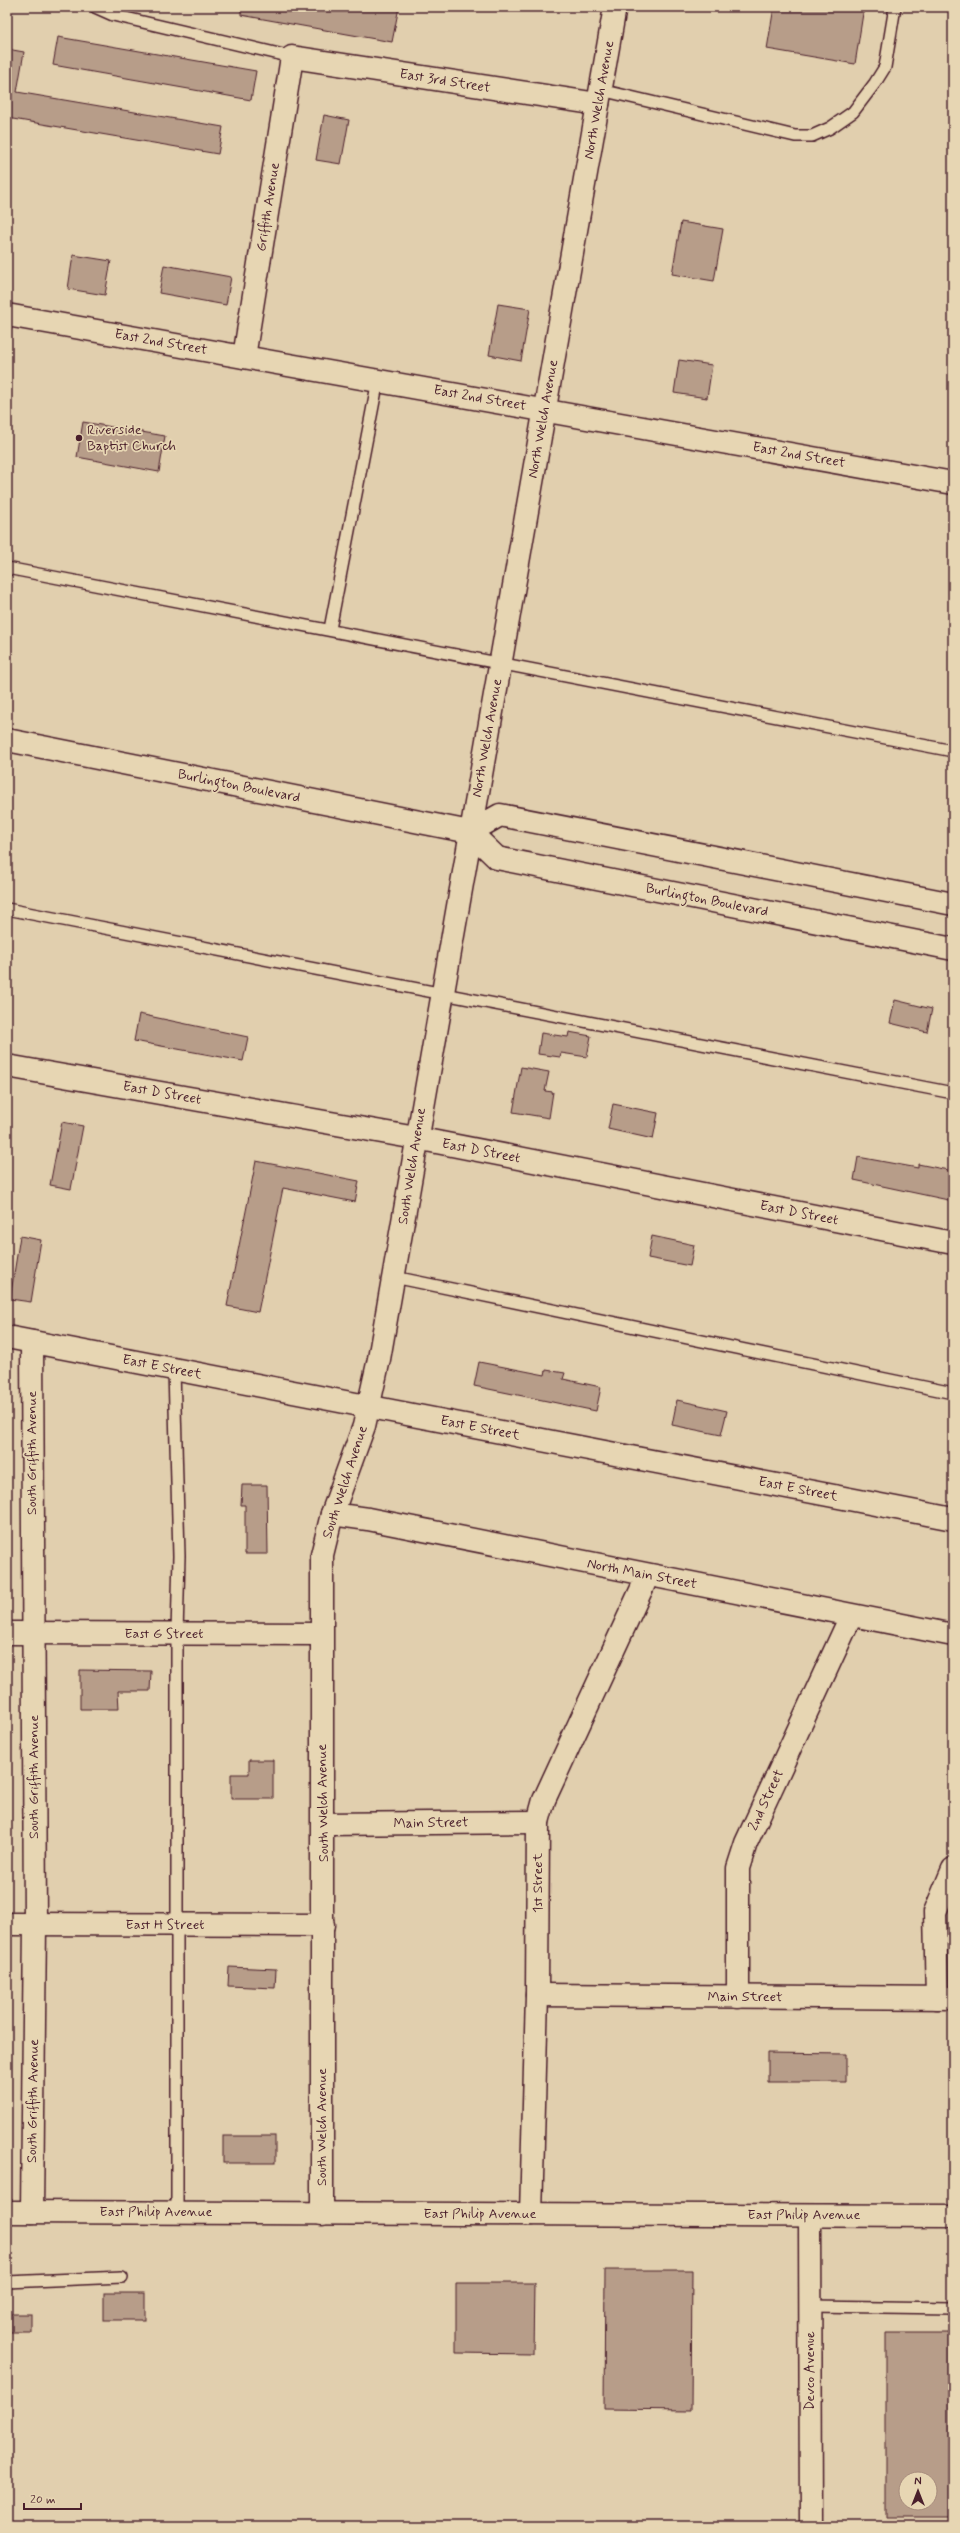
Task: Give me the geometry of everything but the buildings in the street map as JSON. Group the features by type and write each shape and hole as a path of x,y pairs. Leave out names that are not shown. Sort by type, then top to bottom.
{"street":[{"name":"North Welch Avenue","path":"470,832 615,7"},
{"name":"East 3rd Street","path":"292,57 599,97"},
{"name":"Griffith Avenue","path":"244,357 292,57"},
{"name":"East 2nd Street","path":"7,315 953,482"},
{"name":"Burlington Boulevard","path":"7,740 470,832 497,858 953,949"},
{"path":"470,832 500,815 953,904"},
{"name":"South Welch Avenue","path":"322,2214 322,1554 332,1514 364,1426 379,1359 470,832"},
{"name":"East D Street","path":"7,1066 416,1138 953,1243"},
{"name":"East E Street","path":"7,1337 953,1519"},
{"name":"South Griffith Avenue","path":"32,1342 35,1924 32,2212"},
{"name":"North Main Street","path":"332,1514 368,1519 851,1616 953,1635"},
{"name":"1st Street","path":"531,2214 537,1995 538,1822 544,1800 648,1575"},
{"name":"2nd Street","path":"738,1997 738,1868 746,1843 851,1616"},
{"name":"East G Street","path":"7,1633 321,1634"},
{"name":"Main Street","path":"323,1824 538,1822"},
{"path":"945,1998 935,1912 953,1868"},
{"name":"East H Street","path":"7,1924 323,1925"},
{"name":"Main Street","path":"537,1995 945,1998"},
{"name":"East Philip Avenue","path":"7,2212 953,2216"},
{"name":"Devco Avenue","path":"810,2216 811,2526"}],"lane":[{"path":"94,7 113,15 292,57"},
{"path":"599,97 795,136 812,136 853,112 875,83 885,67 895,7"},
{"path":"330,629 378,380"},
{"path":"7,568 330,629 500,664 953,751"},
{"path":"7,910 953,1093"},
{"path":"394,1277 953,1393"},
{"path":"174,1370 179,1556 177,1634 177,2212"},
{"path":"7,2282 122,2276"},
{"path":"810,2306 953,2308"}],"place":[{"name":"Riverside Baptist Church","path":"79,438"}]}
